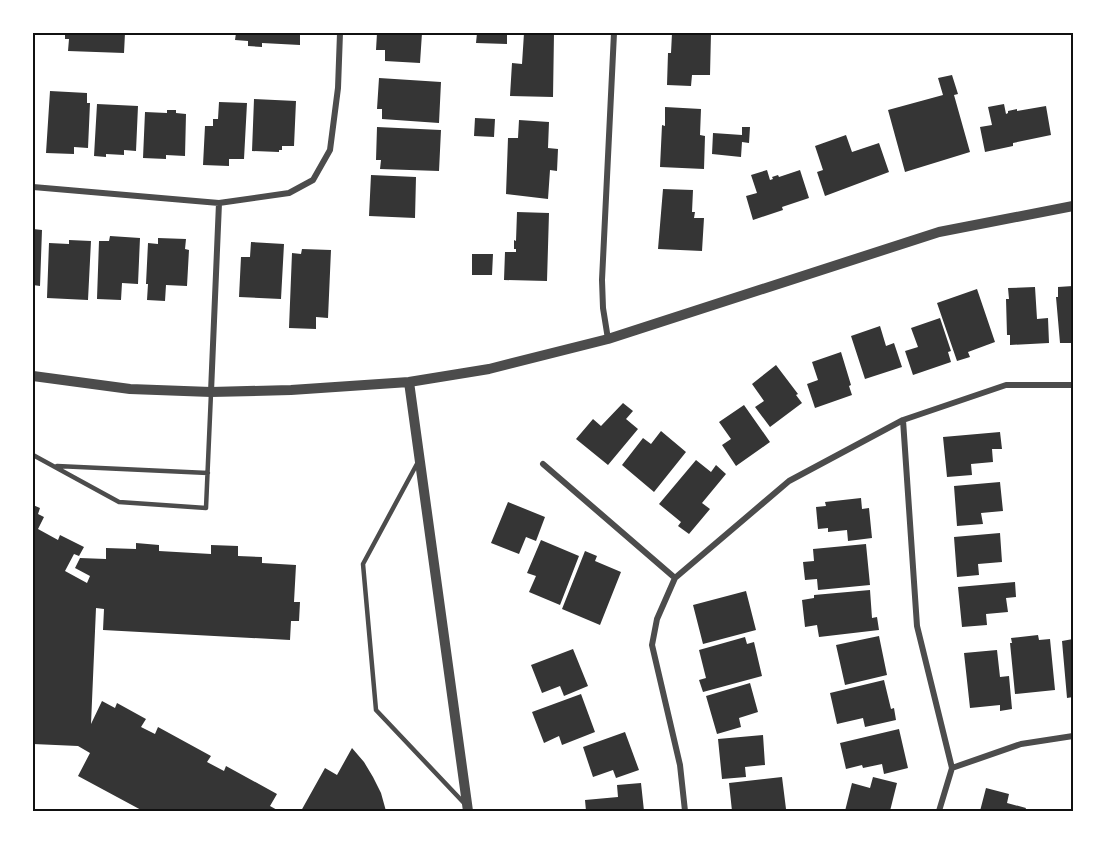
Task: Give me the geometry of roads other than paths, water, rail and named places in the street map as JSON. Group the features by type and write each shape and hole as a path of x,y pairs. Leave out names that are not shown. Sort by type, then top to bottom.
{"street":[{"path":"33,187 219,203 289,194 313,180 330,150 338,88 340,33"},
{"path":"608,339 603,308 602,280 614,33"},
{"path":"211,392 219,203"},
{"path":"33,376 130,389 211,392 291,390 409,382 489,369 608,339 939,232 1073,206"},
{"path":"409,382 468,809"},
{"path":"685,811 680,765 652,645 657,619 675,578 789,481 903,420 1006,385 1073,385"},
{"path":"903,420 917,626 952,768 939,811"},
{"path":"543,464 675,578"},
{"path":"952,768 1021,744 1073,736"}],"lane":[{"path":"33,455 119,502 206,508 211,392"},
{"path":"420,460 363,564 376,710 468,809"},
{"path":"54,466 208,473"}]}
